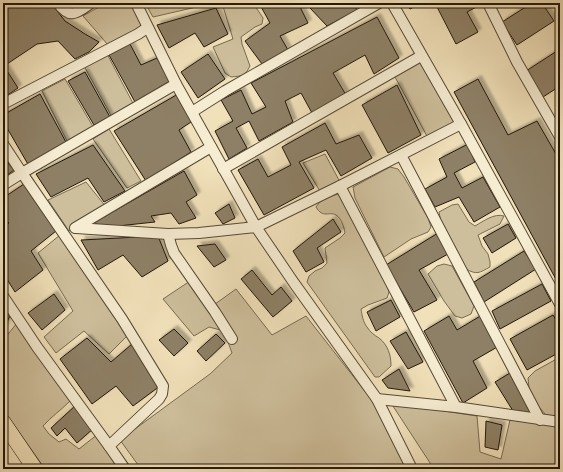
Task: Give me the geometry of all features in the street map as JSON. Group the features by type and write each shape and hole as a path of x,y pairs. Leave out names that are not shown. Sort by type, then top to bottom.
{"highway":[{"path":"3,422 35,469"}],"street":[{"path":"58,3 63,10 74,13 80,11 91,3"},
{"path":"136,3 147,28 176,84 256,227 377,399 412,469"},
{"path":"192,112 225,91 380,3"},
{"path":"392,3 461,124 560,304"},
{"path":"488,3 517,62 560,137"},
{"path":"3,104 147,28"},
{"path":"223,169 421,56"},
{"path":"3,185 176,84"},
{"path":"76,228 168,234 199,233 256,227 461,124"},
{"path":"3,144 122,319 163,386 162,394 159,399 110,446"},
{"path":"64,235 211,147"},
{"path":"401,155 540,420"},
{"path":"340,186 456,407"},
{"path":"168,234 170,245 174,253 232,339"},
{"path":"3,296 37,347 110,446 125,469"},
{"path":"377,399 456,407 560,422"}],"shaded area":[{"path":"106,3 133,3 147,24 108,45 83,16"},
{"path":"145,3 214,3 153,17"},
{"path":"222,3 253,3 263,18 262,24 241,37 250,66 245,74 241,76 231,77 225,73 213,47 233,39"},
{"path":"106,52 135,107 113,119 84,66"},
{"path":"420,60 457,123 428,138 395,77"},
{"path":"65,79 95,130 69,145 42,91"},
{"path":"109,129 141,181 127,188 93,139"},
{"path":"325,154 340,182 321,193 303,163"},
{"path":"390,167 398,169 404,177 428,218 431,227 428,232 411,239 384,257 355,198 353,187"},
{"path":"86,182 107,208 69,231 48,200"},
{"path":"339,194 386,282 389,292 387,298 361,309 366,325 374,335 385,344 390,354 391,366 379,377 375,377 307,282 309,276 327,263 325,248 345,233 338,216 321,213 316,207 326,198"},
{"path":"458,204 469,222 475,226 493,217 500,215 504,216 500,224 478,235 482,246 488,254 490,262 490,267 480,272 476,273 466,269 441,222 439,212 452,205"},
{"path":"60,235 130,333 109,354 84,331 56,353 44,337 73,311 38,253"},
{"path":"444,264 452,266 474,306 471,314 462,318 455,316 428,274 437,266"},
{"path":"193,279 211,307 236,289 272,335 306,316 378,408 411,469 141,469 120,440 210,374 232,353 224,331 209,327 194,336 163,299"},
{"path":"17,323 60,384 70,401 43,426 49,434 59,442 66,439 79,449 98,434 124,469 45,469 3,409 3,338 5,338"},
{"path":"560,357 560,418 546,415 539,407 529,388 528,378 535,371"},
{"path":"391,403 477,416 480,452 501,459 510,420 560,425 560,469 432,469 432,466"}],"building":[{"path":"3,3 51,3 65,21 99,42 89,52 75,59 58,41 37,44 4,66 18,88 3,98"},
{"path":"259,3 298,3 308,23 280,36 288,50 262,64 245,41 270,23"},
{"path":"313,3 353,3 357,10 327,26 309,7"},
{"path":"406,3 421,3 410,9"},
{"path":"435,3 479,3 480,5 467,12 478,32 456,44"},
{"path":"532,3 542,3 554,21 517,45 502,22"},
{"path":"216,8 228,34 204,47 195,33 169,48 157,25"},
{"path":"377,17 399,58 374,74 365,55 333,73 346,95 312,113 301,93 285,101 293,122 259,141 249,121 236,128 247,148 229,159 215,131 233,121 221,100 241,90 252,114 266,107 251,83"},
{"path":"130,44 141,65 157,58 170,81 135,102 109,55"},
{"path":"560,49 560,86 543,97 526,71"},
{"path":"208,54 225,79 198,98 181,72"},
{"path":"85,72 110,117 94,125 68,81"},
{"path":"478,79 508,135 537,121 560,161 560,282 558,283 454,92"},
{"path":"397,85 421,135 388,153 362,105"},
{"path":"40,94 67,144 29,166 3,121 3,115"},
{"path":"178,94 194,120 179,130 191,152 146,181 114,131"},
{"path":"325,123 336,144 359,135 372,158 341,176 326,150 299,162 314,188 264,215 238,170 258,159 268,177 291,165 282,147"},
{"path":"468,144 475,162 454,173 462,188 483,177 500,207 474,222 459,197 435,207 425,189 447,177 439,159"},
{"path":"93,145 125,191 104,202 88,178 51,197 36,174"},
{"path":"3,157 14,170 3,178"},
{"path":"184,171 197,195 186,202 196,218 179,224 171,213 151,216 155,222 99,228 95,222"},
{"path":"27,182 56,231 31,251 43,270 15,292 3,273 3,227 9,223 3,217 3,198"},
{"path":"229,204 235,218 223,224 215,213"},
{"path":"333,219 341,232 317,248 324,262 306,272 293,251"},
{"path":"508,224 516,238 492,253 483,238"},
{"path":"438,233 448,254 419,270 437,300 414,312 386,265"},
{"path":"158,236 168,261 142,277 123,255 98,270 81,240"},
{"path":"215,244 226,260 214,267 197,246"},
{"path":"524,251 536,269 484,302 474,282"},
{"path":"252,270 272,295 281,287 292,301 273,317 241,279"},
{"path":"542,284 551,301 500,329 492,311"},
{"path":"54,294 65,310 42,330 28,313"},
{"path":"3,300 11,314 3,330"},
{"path":"391,300 400,317 376,331 367,312"},
{"path":"482,315 499,346 473,361 487,388 463,403 424,331 449,316 457,330"},
{"path":"553,315 560,327 560,352 527,370 510,339"},
{"path":"174,329 188,343 174,356 159,340"},
{"path":"406,332 423,362 408,369 390,341"},
{"path":"216,334 225,343 206,361 197,351"},
{"path":"87,338 111,362 132,344 160,386 133,406 116,386 92,404 60,359"},
{"path":"399,369 410,391 388,388 382,380"},
{"path":"510,373 531,414 513,411 495,382"},
{"path":"76,405 94,428 77,443 65,428 57,436 51,428"},
{"path":"486,421 502,425 498,450 485,447"}]}
